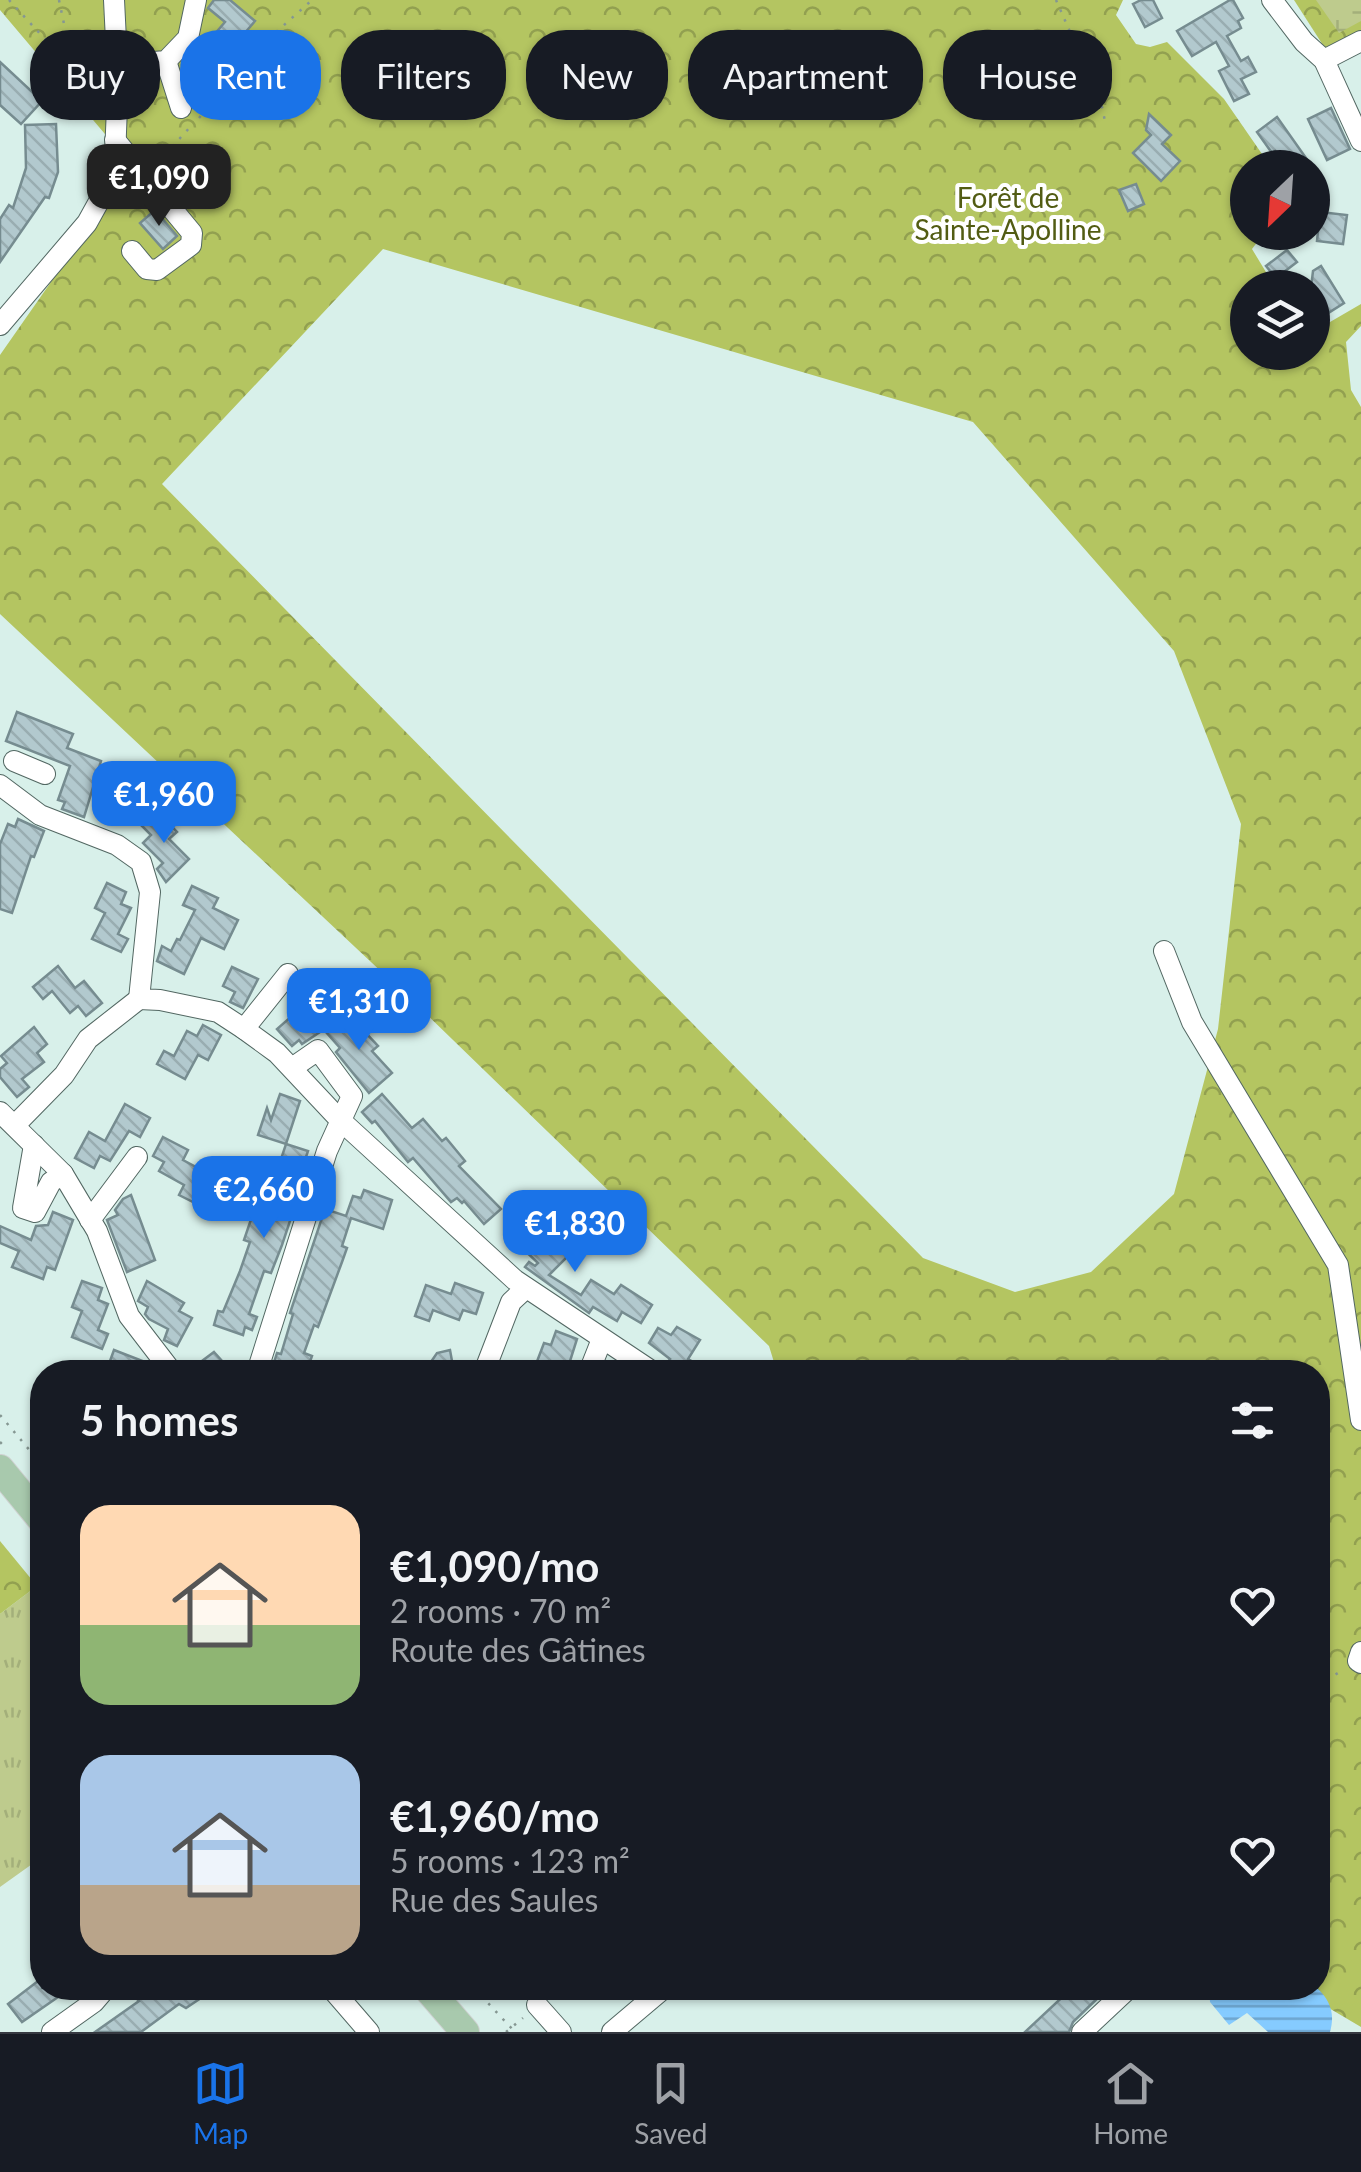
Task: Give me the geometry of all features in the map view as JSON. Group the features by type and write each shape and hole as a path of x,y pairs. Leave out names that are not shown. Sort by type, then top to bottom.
{"main road":[{"path":"0,1469 30,1505"},
{"path":"440,2000 474,2031"},
{"path":"454,2000 474,2031"}],"street":[{"path":"114,0 116,30"},
{"path":"160,62 166,61 188,38 196,0"},
{"path":"1272,0 1304,42 1324,60 1361,141"},
{"path":"1324,60 1361,42"},
{"path":"166,61 180,105"},
{"path":"0,325 87,223 108,185 116,120"},
{"path":"115,140 192,233 190,245 152,272 132,252"},
{"path":"14,761 45,774"},
{"path":"1,790 40,815 117,845 141,862 150,892 139,1000"},
{"path":"1164,952 1192,1022 1338,1265 1361,1420"},
{"path":"244,1029 288,974"},
{"path":"163,1360 128,1316 90,1220 62,1174 7,1118 64,1075 88,1039 139,1000 160,1000 218,1012 244,1029 292,1068 340,1118 526,1288 634,1360"},
{"path":"262,1360 340,1118 352,1094 318,1050 292,1068"},
{"path":"34,1145 22,1208 35,1212 52,1182 62,1174"},
{"path":"90,1220 137,1157"},
{"path":"489,1360 511,1302 526,1288"},
{"path":"594,1360 602,1339"},
{"path":"52,2032 96,2000"},
{"path":"341,2000 369,2032"},
{"path":"612,2032 650,2000"},
{"path":"1082,2032 1117,2000"},
{"path":"538,2005 561,2032"}],"path":[{"path":"9,0 36,30"},
{"path":"59,0 65,30"},
{"path":"142,174 172,148 265,42 312,0"},
{"path":"1056,0 1101,102 1106,126"},
{"path":"0,1415 30,1451"},
{"path":"1330,1678 1360,1659"},
{"path":"485,2000 514,2032"}],"green space":[{"name":"Forêt de Sainte-Apolline","path":"0,0 1123,0 1116,15 1136,44 1150,47 1167,42 1224,99 1259,150 1230,150 1230,250 1253,250 1265,270 1230,270 1230,370 1330,370 1330,322 1361,304 1361,326 1346,342 1351,390 1361,407 1361,2027 1315,2000 1330,2000 1330,1360 773,1360 769,1346 420,1008 0,614 0,355 132,166 93,120 160,120 160,30 30,30 30,45 0,10","holes":["383,249 973,422 1174,651 1241,824 1218,1029 1174,1194 1091,1272 1015,1292 923,1258 162,484"]},
{"path":"1294,0 1361,0 1361,36 1328,53"},
{"path":"1316,0 1361,0 1361,21 1339,33"},
{"path":"0,1541 30,1577 30,1591 0,1614"},
{"path":"30,1591 30,1866 0,1887 0,1614"}],"water":[{"path":"1327,2000 1331,2008 1330,2032 1268,2032 1247,2013 1229,2025 1210,2002"}],"building":[{"path":"214,0 230,0 255,21 247,30 218,30 225,22 208,8"},
{"path":"1153,0 1162,18 1145,27 1133,4"},
{"path":"1230,0 1243,18 1238,21 1241,28 1227,36 1241,61 1248,57 1256,72 1241,79 1249,94 1234,101 1219,71 1229,66 1216,42 1192,56 1177,31"},
{"path":"0,62 30,90 30,114 21,124 0,105"},
{"path":"1331,108 1350,149 1330,159 1330,150 1322,150 1308,119"},
{"path":"1149,114 1171,135 1162,144 1180,161 1161,181 1133,153 1151,135 1146,130"},
{"path":"1277,117 1300,150 1270,150 1257,132"},
{"path":"56,124 58,172 49,198 45,197 0,262 0,219 9,205 13,208 26,168 25,125"},
{"path":"1136,184 1144,204 1128,211 1119,190"},
{"path":"155,210 177,236 163,249 140,223"},
{"path":"1330,213 1347,215 1343,244 1330,242"},
{"path":"1287,250 1297,262 1286,270 1269,270 1266,266"},
{"path":"1330,280 1344,303 1330,312"},
{"path":"17,712 73,734 67,748 101,761 84,817 62,809 65,802 58,800 70,766 6,741"},
{"path":"157,811 177,832 169,839 189,859 166,882 157,869 163,863 143,843 151,835 142,826"},
{"path":"18,819 44,831 34,857 31,856 12,913 0,909 0,844 8,824 15,827"},
{"path":"107,883 126,892 121,904 131,908 118,934 128,939 121,952 92,939 105,913 95,908"},
{"path":"192,886 218,898 213,908 238,920 224,949 201,938 184,974 157,961 162,946 171,951 180,940 195,910 183,905"},
{"path":"58,966 75,988 84,981 102,1003 86,1016 78,1006 70,1013 52,991 43,999 33,987"},
{"path":"232,967 258,979 243,1008 230,1002 235,992 223,986"},
{"path":"300,1009 320,1032 292,1046 277,1029"},
{"path":"347,1013 378,1046 372,1051 392,1073 369,1093 336,1052 340,1048 326,1032"},
{"path":"203,1025 221,1035 208,1060 198,1055 185,1079 157,1064 164,1051 174,1056 187,1031 197,1036"},
{"path":"34,1027 47,1044 37,1053 44,1062 22,1079 29,1087 17,1097 0,1077 0,1069 7,1063 1,1056"},
{"path":"280,1094 300,1101 286,1144 258,1135 267,1108 271,1120"},
{"path":"382,1094 412,1128 423,1119 442,1141 446,1138 465,1161 459,1166 501,1209 484,1224 464,1201 457,1198 451,1202 413,1158 408,1162 375,1121 372,1123 362,1112"},
{"path":"125,1104 150,1118 140,1137 129,1131 110,1161 100,1156 94,1168 75,1158 89,1132 105,1141"},
{"path":"163,1137 188,1150 183,1160 222,1181 207,1209 179,1195 184,1185 159,1171 164,1162 153,1156"},
{"path":"286,1144 308,1151 291,1201 296,1203 282,1245 271,1273 264,1271 249,1314 257,1317 252,1330 245,1327 243,1335 214,1325 240,1271 250,1242 244,1240 263,1184 272,1186"},
{"path":"364,1190 392,1200 383,1229 351,1218 342,1246 347,1248 318,1327 314,1325 304,1353 312,1356 311,1360 275,1360 277,1353 281,1354 293,1314 290,1313 325,1209 346,1216 353,1196 361,1198"},
{"path":"131,1195 155,1260 127,1272 107,1220 118,1215 115,1210"},
{"path":"532,1211 561,1241 561,1250 573,1251 549,1275 581,1295 591,1280 614,1294 621,1285 652,1305 641,1323 622,1312 617,1321 593,1307 589,1313 525,1267 529,1262 535,1266 538,1263 518,1244 526,1236 517,1227"},
{"path":"53,1212 73,1220 55,1270 47,1267 43,1279 12,1267 19,1251 0,1243 0,1226 31,1240 36,1226 48,1225"},
{"path":"82,1281 102,1288 98,1300 108,1304 98,1330 108,1334 102,1349 72,1337 82,1311 72,1307"},
{"path":"147,1281 184,1303 179,1311 192,1318 177,1346 164,1340 168,1329 149,1319 145,1314 148,1307 138,1301"},
{"path":"455,1283 483,1293 476,1314 463,1310 459,1320 433,1310 429,1321 415,1316 426,1285 451,1294"},
{"path":"677,1327 700,1340 690,1360 669,1360 649,1343 658,1328 671,1335"},
{"path":"556,1331 577,1339 570,1360 538,1360 544,1343 551,1345"},
{"path":"114,1350 140,1360 110,1360"},
{"path":"450,1350 452,1360 432,1360 437,1353"},
{"path":"214,1352 221,1360 203,1360"},
{"path":"30,1987 30,2000 54,2000 22,2022 8,2004"},
{"path":"198,2000 186,2008 179,2004 141,2032 95,2032 139,2001"},
{"path":"1059,2000 1096,2000 1073,2022 1069,2032 1025,2032"}]}
